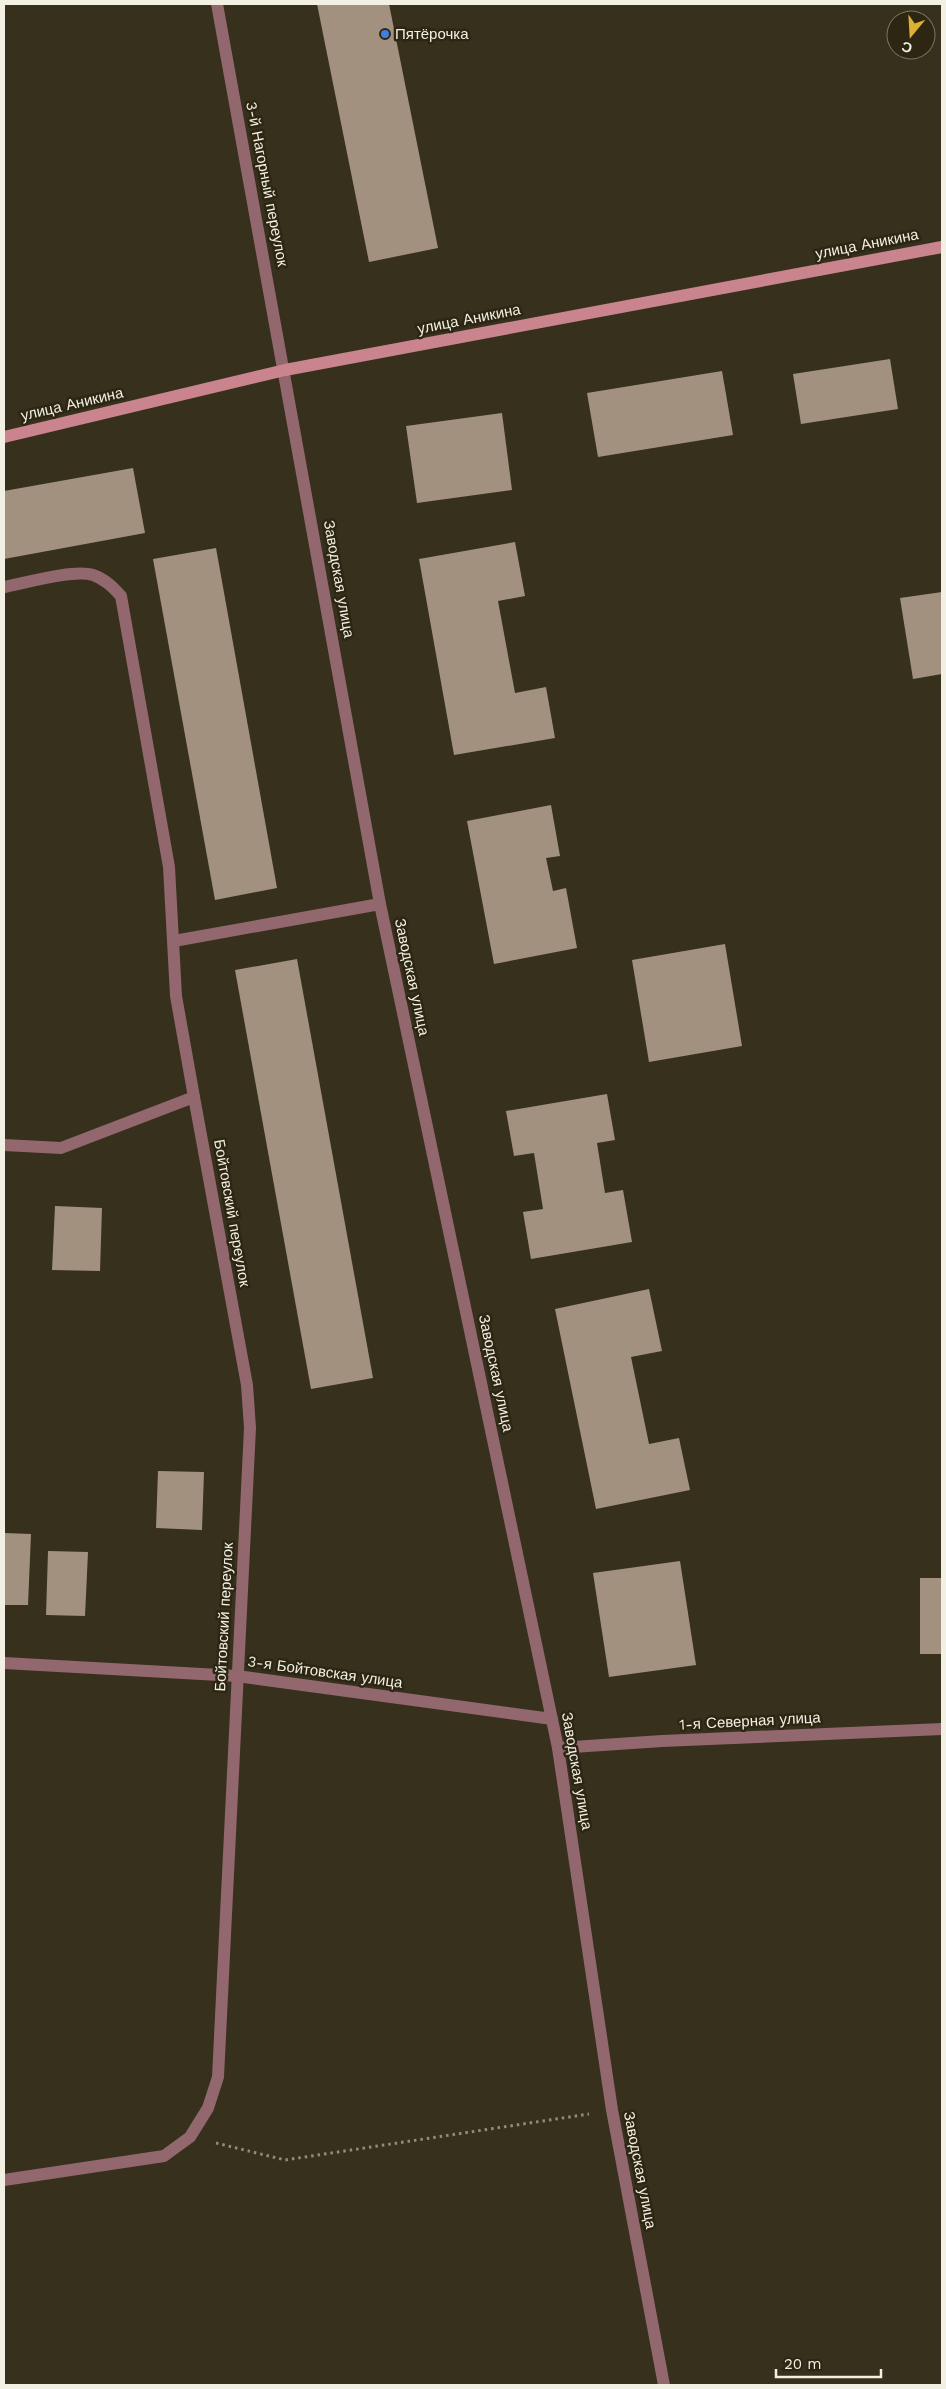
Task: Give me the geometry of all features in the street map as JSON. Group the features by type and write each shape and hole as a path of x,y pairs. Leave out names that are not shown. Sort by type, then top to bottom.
{"street":[{"name":"3-й Нагорный переулок","path":"217,4 285,370"},
{"name":"улица Аникина","path":"4,437 285,370 942,247"},
{"name":"Заводская улица","path":"285,370 380,904 558,1748 612,2110 664,2385"},
{"name":"Бойтовский переулок","path":"4,587 79,573 92,575 104,580 121,596 169,867 176,996 249,1410 250,1442 218,2077 208,2108 190,2137"},
{"path":"174,941 380,904"},
{"path":"4,1145 61,1148 194,1097"},
{"name":"3-я Бойтовская улица","path":"4,1663 237,1676 552,1718"},
{"name":"1-я Северная улица","path":"558,1748 942,1729"},
{"path":"4,2180 164,2156 190,2137"}],"path":[{"path":"190,2137 285,2160 612,2110"}],"building":[{"path":"317,4 389,4 438,248 369,262"},
{"path":"890,359 898,409 801,424 793,374"},
{"path":"722,371 733,435 598,457 587,393"},
{"path":"502,413 512,490 417,503 406,426"},
{"path":"133,468 145,533 4,559 4,491"},
{"path":"515,542 525,596 498,601 515,693 546,687 555,738 454,755 419,559"},
{"path":"216,548 277,888 215,900 153,559"},
{"path":"942,592 942,674 913,679 900,598"},
{"path":"551,805 560,856 546,858 553,891 566,888 577,948 494,964 467,821"},
{"path":"725,944 742,1046 649,1062 632,960"},
{"path":"297,959 373,1378 311,1389 235,970"},
{"path":"607,1094 615,1140 597,1143 605,1193 623,1190 632,1242 531,1259 523,1212 543,1209 534,1153 514,1156 506,1111"},
{"path":"55,1206 102,1208 100,1271 52,1270"},
{"path":"649,1289 662,1351 631,1357 649,1444 679,1438 690,1490 596,1509 555,1309"},
{"path":"158,1471 204,1472 202,1530 156,1528"},
{"path":"4,1533 31,1534 28,1605 4,1605"},
{"path":"48,1551 88,1552 85,1616 46,1615"},
{"path":"680,1561 696,1665 609,1677 593,1573"},
{"path":"920,1578 942,1578 942,1654 920,1654"}],"place":[{"name":"Пятёрочка","path":"385,34"}]}
